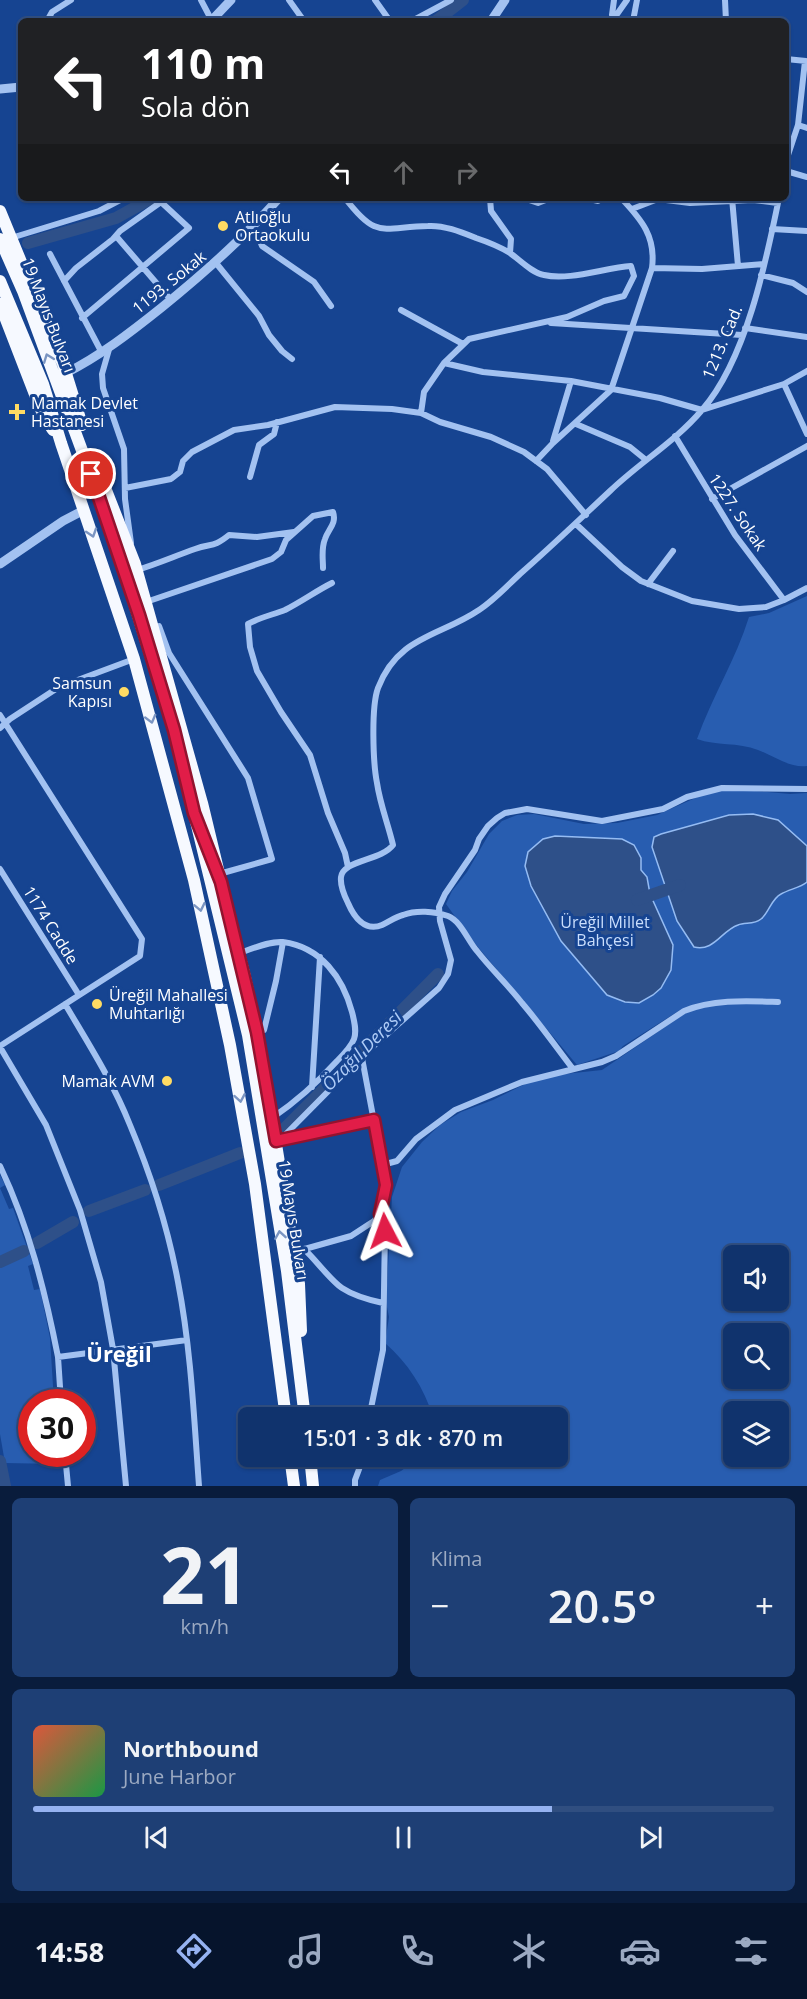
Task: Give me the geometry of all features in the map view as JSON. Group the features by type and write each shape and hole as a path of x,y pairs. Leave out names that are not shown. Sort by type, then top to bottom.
{"highway":[{"path":"0,211 6,238 66,373 92,454 135,564 202,803 259,1041 278,1141 282,1178 299,1251 301,1328 298,1368"},
{"name":"19 Mayıs Bulvarı","path":"6,238 23,291 111,529 174,730 248,1035 286,1271 303,1407"},
{"name":"19 Mayıs Bulvarı","path":"0,281 43,384 134,659 194,880 230,1045 255,1184 285,1407"},
{"path":"0,304 43,415 61,443"},
{"path":"194,813 220,878"},
{"path":"269,1165 282,1178"},
{"path":"291,1467 294,1486"},
{"path":"310,1467 313,1486"}],"street":[{"path":"48,18 52,12 71,0"},
{"path":"201,0 210,18"},
{"path":"214,18 231,0"},
{"path":"289,0 302,18"},
{"path":"375,0 388,18"},
{"path":"418,18 451,0"},
{"path":"493,18 505,0"},
{"path":"614,0 612,15 615,17 627,0"},
{"path":"634,18 637,0"},
{"path":"725,0 726,18"},
{"path":"789,58 806,61 798,125 789,152"},
{"path":"1,90 18,87"},
{"path":"798,125 807,128"},
{"path":"789,172 807,177"},
{"path":"6,238 99,211 118,201"},
{"name":"1193. Sokak","path":"66,373 102,353 171,300 216,263 276,201"},
{"path":"348,201 365,222 375,228 393,229 430,225 444,227 510,253 543,275 567,276 631,266 634,276 624,296 604,301 567,316 469,339 444,363 424,392 421,413"},
{"path":"490,201 491,211 511,239 510,253"},
{"path":"536,461 611,390 652,268 654,251 650,236 624,201"},
{"path":"632,209 653,201"},
{"path":"674,201 690,203 718,201"},
{"path":"732,201 738,266"},
{"name":"1213. Cad.","path":"348,867 388,852 393,845 377,783 375,736 374,711 378,690 386,672 401,653 416,641 478,610 577,525 612,489 702,410 728,369 743,331 764,264 778,201"},
{"path":"64,281 76,268 161,202 189,228 82,318"},
{"path":"254,226 262,246 286,265 314,282 331,306"},
{"path":"772,229 807,231"},
{"path":"116,236 171,300"},
{"path":"50,254 102,353"},
{"path":"216,263 259,316 282,351 292,359"},
{"path":"652,268 702,269 764,264"},
{"path":"761,275 794,283 807,292"},
{"path":"401,310 463,344"},
{"path":"544,322 631,329 743,331 807,337"},
{"path":"111,346 102,374 103,388 124,449 125,488 135,564 162,562 198,548 218,545 229,535 257,537 295,532"},
{"path":"444,363 492,373 571,381 660,398 702,410 784,384 807,371"},
{"path":"553,443 571,381"},
{"path":"784,384 807,434"},
{"path":"125,488 171,479 180,472 183,460 192,452 234,430 335,407 421,413 440,422 491,437 524,452 547,469 586,515"},
{"path":"250,477 258,445 274,434 277,422"},
{"path":"576,423 630,447 646,460"},
{"name":"1227. Sokak","path":"675,436 711,499 784,600"},
{"path":"711,499 807,446"},
{"path":"0,564 63,521 84,510"},
{"path":"147,602 272,559 281,552 286,540 313,516 333,513 333,526 325,537 322,549 323,568"},
{"path":"577,525 622,567 648,584 693,600 739,609 766,607 807,588"},
{"path":"648,584 673,551"},
{"path":"332,583 312,592 284,610 261,617 248,624 250,647 257,671 310,755 328,813 345,853 348,867 340,878 342,892 353,915 363,924 373,926 381,926 402,915 414,912 440,914 455,921 476,950 522,1002 573,1069"},
{"path":"159,626 170,653 248,778 272,859 220,878"},
{"path":"3,726 59,687 134,659"},
{"path":"0,715 3,726 142,939 140,956 0,1047 45,1125 80,1210 101,1282 113,1349 126,1486"},
{"path":"278,1141 362,1058 439,988 448,974 451,960 439,907 445,894 475,850 478,838 488,826 505,813 527,809 602,821 663,810 687,797 723,788 807,789"},
{"name":"1174 Cadde","path":"0,869 79,995"},
{"path":"264,1029 272,1001 283,942"},
{"path":"239,953 267,944 283,942 301,946 320,957 336,974 346,991 355,1029 354,1040 342,1056 312,1088 273,1118"},
{"path":"312,1088 320,957"},
{"path":"382,1165 400,1158 416,1139 455,1110 522,1082 602,1062 616,1056 684,1011 696,1006 717,1003 778,1002"},
{"path":"65,1004 129,1122 151,1178 167,1230 187,1340 200,1486"},
{"path":"362,1058 386,1185 380,1214 385,1231 383,1350 371,1407"},
{"path":"278,1141 374,1120"},
{"path":"0,1166 9,1184 36,1258 58,1357 60,1389"},
{"path":"299,1251 351,1236 374,1221 380,1214"},
{"path":"299,1251 317,1260 340,1288 383,1303"},
{"path":"58,1357 187,1340"},
{"path":"66,1467 68,1486"},
{"path":"355,1486 360,1467"}],"green space":[{"path":"807,596 807,766 788,763 750,748 697,739 738,648 749,617 769,613"},
{"name":"Üreğil Millet Bahçesi","path":"743,790 807,793 807,1486 378,1486 380,1480 406,1467 568,1467 568,1407 429,1407 414,1377 385,1343 389,1317 386,1302 392,1197 402,1167 422,1142 440,1125 461,1112 493,1100 527,1083 555,1075 602,1070 684,1014 706,1002 680,1010 623,1046 619,1051 577,1065 472,940 446,904 452,891 467,872 489,834 502,821 517,815 534,814 584,824 617,823 657,815 702,795 718,791"},
{"path":"0,1175 5,1185 0,1188"},
{"path":"0,1188 9,1209 13,1208 33,1264 28,1266 34,1290 40,1289 50,1338 53,1389 18,1389 18,1463 5,1463 0,1434"}],"shaded area":[{"path":"753,814 778,820 807,846 807,882 778,896 758,921 732,928 707,947 694,947 677,921 652,847 654,837 729,815"},
{"path":"555,836 622,839 634,845 641,858 641,870 647,877 650,894 673,945 671,970 661,988 639,1003 625,1002 607,995 561,941 531,886 525,866 528,852 543,839"}],"waterway":[{"path":"440,18 463,0"},
{"path":"28,243 116,218 147,201"},
{"name":"Özağıl Deresi","path":"637,900 680,885"},
{"name":"Özağıl Deresi","path":"285,1128 438,974"},
{"name":"Özağıl Deresi","path":"159,1185 240,1153"},
{"name":"Özağıl Deresi","path":"89,1211 145,1190"},
{"name":"Özağıl Deresi","path":"37,1243 73,1222"},
{"name":"Özağıl Deresi","path":"0,1262 24,1251"},
{"path":"0,1461 5,1486"}],"place":[{"name":"Atlıoğlu Ortaokulu","path":"223,226"},
{"name":"Mamak Devlet Hastanesi","path":"17,412"},
{"name":"Samsun Kapısı","path":"124,692"},
{"name":"Üreğil Mahallesi Muhtarlığı","path":"97,1004"},
{"name":"Mamak AVM","path":"167,1081"}],"district":[{"name":"Üreğil","path":"119,1354"}],"route":[{"path":"91,474 139,615 174,730 194,813 221,882 257,1032 276,1141 374,1120 386,1185 380,1214 385,1231"}]}
